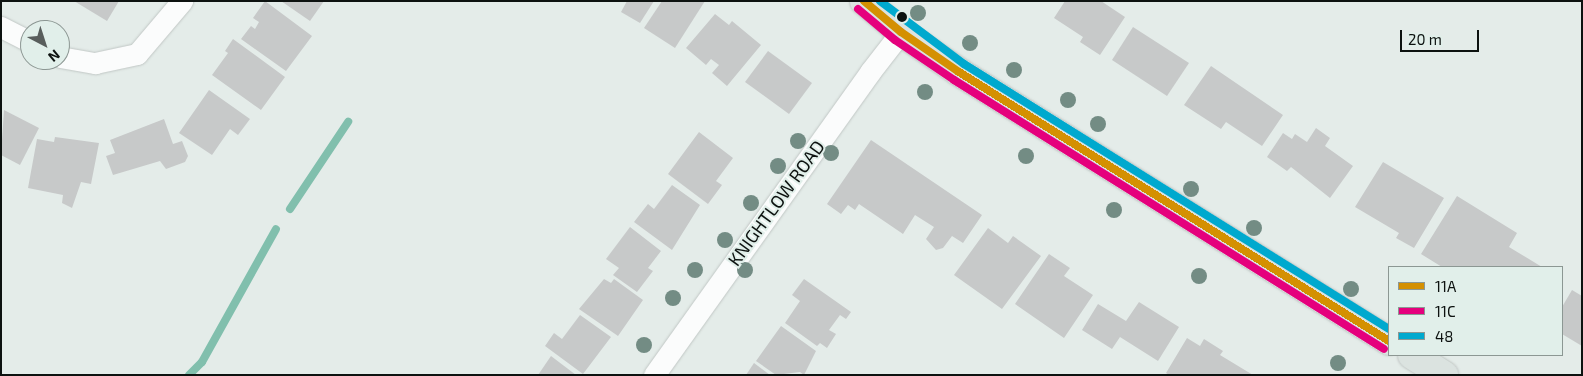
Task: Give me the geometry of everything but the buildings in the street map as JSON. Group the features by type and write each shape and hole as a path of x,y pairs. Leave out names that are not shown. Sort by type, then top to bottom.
{"main road":[{"path":"864,1 901,32 959,72 1388,340"},
{"path":"1414,356 1444,375"}],"street":[{"path":"70,59 95,63 136,54 182,1"},
{"path":"1,27 20,37"},
{"name":"KNIGHTLOW ROAD","path":"654,375 870,72 901,32"}],"waterway":[{"path":"290,209 348,122"},
{"path":"189,375 202,362 276,229"}],"transit line":[{"name":"11A","path":"864,1 901,32 959,72 1388,340"},
{"name":"48","path":"880,1 964,64 1388,328"},
{"name":"11C","path":"858,9 895,40 954,80 1384,349"}]}
